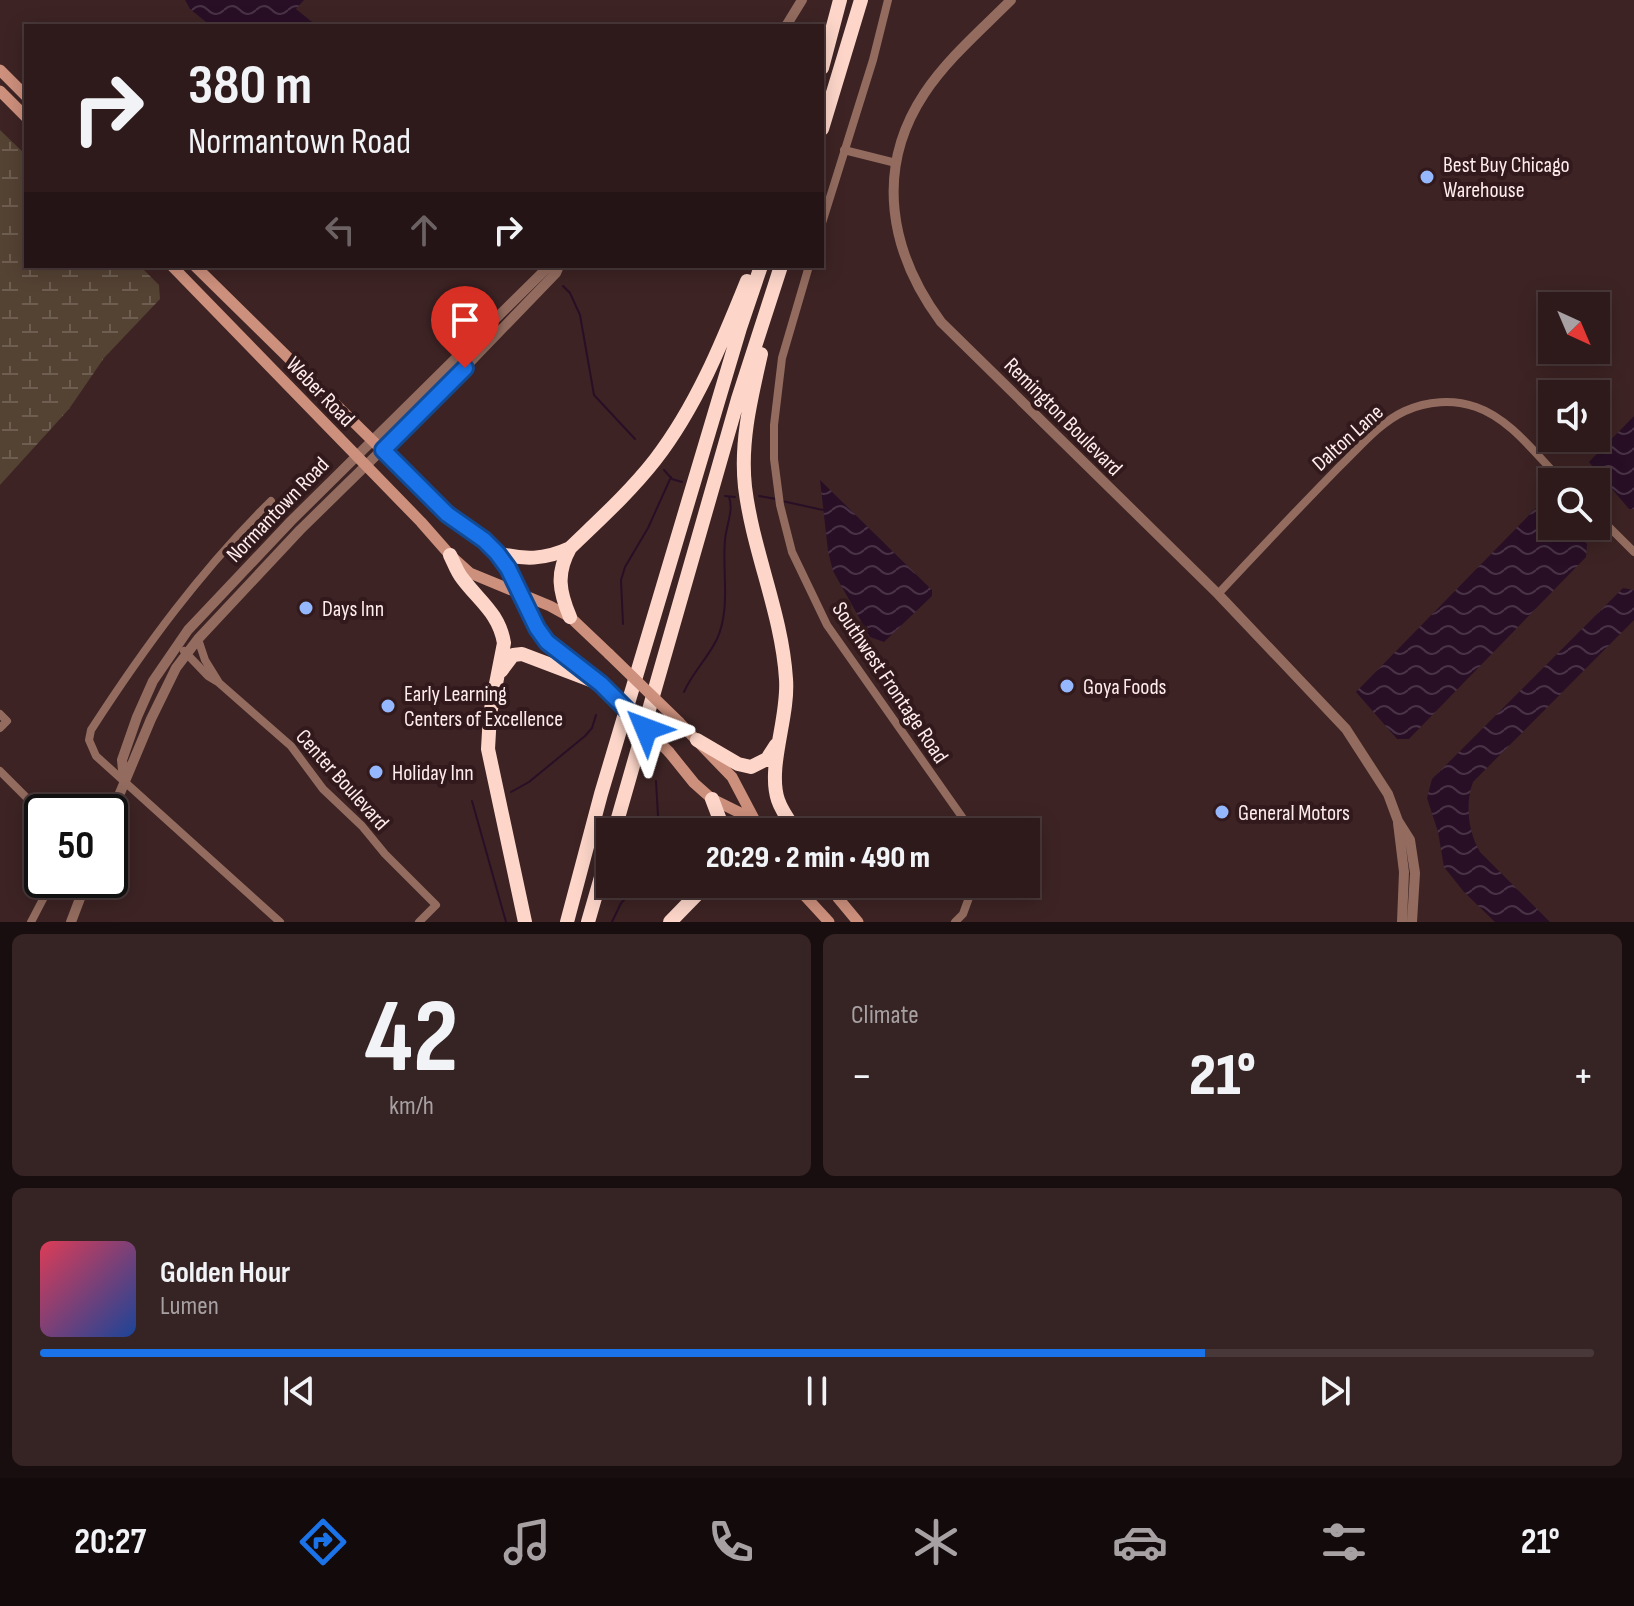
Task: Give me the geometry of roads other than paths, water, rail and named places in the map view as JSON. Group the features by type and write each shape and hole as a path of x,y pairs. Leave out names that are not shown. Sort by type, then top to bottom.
{"highway":[{"path":"824,60 840,0"},
{"path":"824,122 861,0"},
{"path":"497,553 537,559 551,557 570,548 655,461 682,419 722,343 752,268"},
{"path":"567,922 601,794 760,268"},
{"path":"781,268 746,424 744,457 745,486 754,537 783,651 787,708 775,784 778,801 788,818"},
{"path":"618,818 738,399 781,268"},
{"path":"570,548 559,574 562,597 570,617"},
{"path":"450,555 461,578 491,609 499,622 504,643 490,714 488,749 525,922"},
{"path":"497,679 508,660 513,655 522,654 601,684"},
{"path":"697,740 738,764 751,767 767,759 783,729"},
{"path":"712,799 719,818"},
{"path":"588,922 596,894"},
{"path":"670,922 693,898"}],"main road":[{"path":"0,70 24,94"},
{"path":"0,91 24,115"},
{"name":"Weber Road","path":"174,268 470,573 570,617 732,777 754,818"},
{"name":"Weber Road","path":"197,268 447,514 497,553 547,642 601,684 669,752 694,783 712,799 744,818"},
{"path":"807,898 829,922"},
{"path":"838,898 858,922"}],"street":[{"path":"787,24 802,0"},
{"path":"824,216 873,60 888,0"},
{"name":"Remington Boulevard","path":"1011,0 948,63 924,94 909,121 896,163 894,201 897,235 906,265 921,296 941,322 1218,594 1346,729 1388,794 1398,821 1410,840 1415,873 1412,922"},
{"path":"844,150 896,163"},
{"name":"Normantown Road","path":"124,780 122,760 137,717 153,681 177,644 356,457 547,268"},
{"name":"Normantown Road","path":"119,794 176,668 198,639 365,466 457,377 558,268"},
{"name":"Southwest Frontage Road","path":"808,268 782,358 774,425 774,459 780,505 792,552 827,625 963,818"},
{"name":"Dalton Lane","path":"1218,594 1384,424 1405,411 1428,403 1455,402 1477,407 1495,417 1548,468"},
{"path":"271,501 227,546 168,617 91,730 91,749 280,922"},
{"path":"1610,528 1634,552"},
{"name":"Center Boulevard","path":"198,639 205,660 218,682"},
{"name":"Center Boulevard","path":"177,644 208,676 291,746 323,789 436,905 419,922"},
{"path":"0,714 7,721 0,728"},
{"path":"0,771 24,795"},
{"name":"Remington Boulevard","path":"1398,821 1404,872 1402,922"},
{"path":"31,922 44,898"},
{"path":"71,922 80,898"},
{"path":"955,922 963,914 969,898"}],"water":[{"path":"185,0 304,0 296,9 315,24 209,24 190,9"},
{"path":"1634,416 1634,509 1629,509 1610,487 1610,468 1594,468 1589,462 1599,452 1610,452 1610,441"},
{"path":"820,480 932,590 932,596 884,642 870,637 833,571"},
{"path":"1538,506 1538,540 1583,540 1587,544 1586,557 1409,739 1397,739 1356,692"},
{"path":"1623,588 1634,590 1634,620 1473,782 1469,817 1480,852 1550,922 1495,922 1444,867 1438,832 1427,798 1432,779"}],"waterway":[{"path":"563,286 570,293 580,315 594,395 635,439"},
{"path":"664,470 672,479 682,482"},
{"path":"623,624 621,580 625,567 648,528 671,477"},
{"path":"725,496 735,497"},
{"path":"759,496 776,499"},
{"path":"684,692 717,639 724,615 724,552 731,507 729,497"},
{"path":"782,501 823,510"},
{"path":"511,792 529,782 585,736 592,728 596,715"},
{"path":"656,781 659,818"},
{"path":"472,801 506,922"},
{"path":"612,922 626,898"}],"place":[{"name":"Best Buy Chicago Warehouse","path":"1427,177"},
{"name":"Days Inn","path":"306,608"},
{"name":"Goya Foods","path":"1067,686"},
{"name":"Early Learning Centers of Excellence","path":"388,706"},
{"name":"Holiday Inn","path":"376,772"},
{"name":"General Motors","path":"1222,812"}]}
